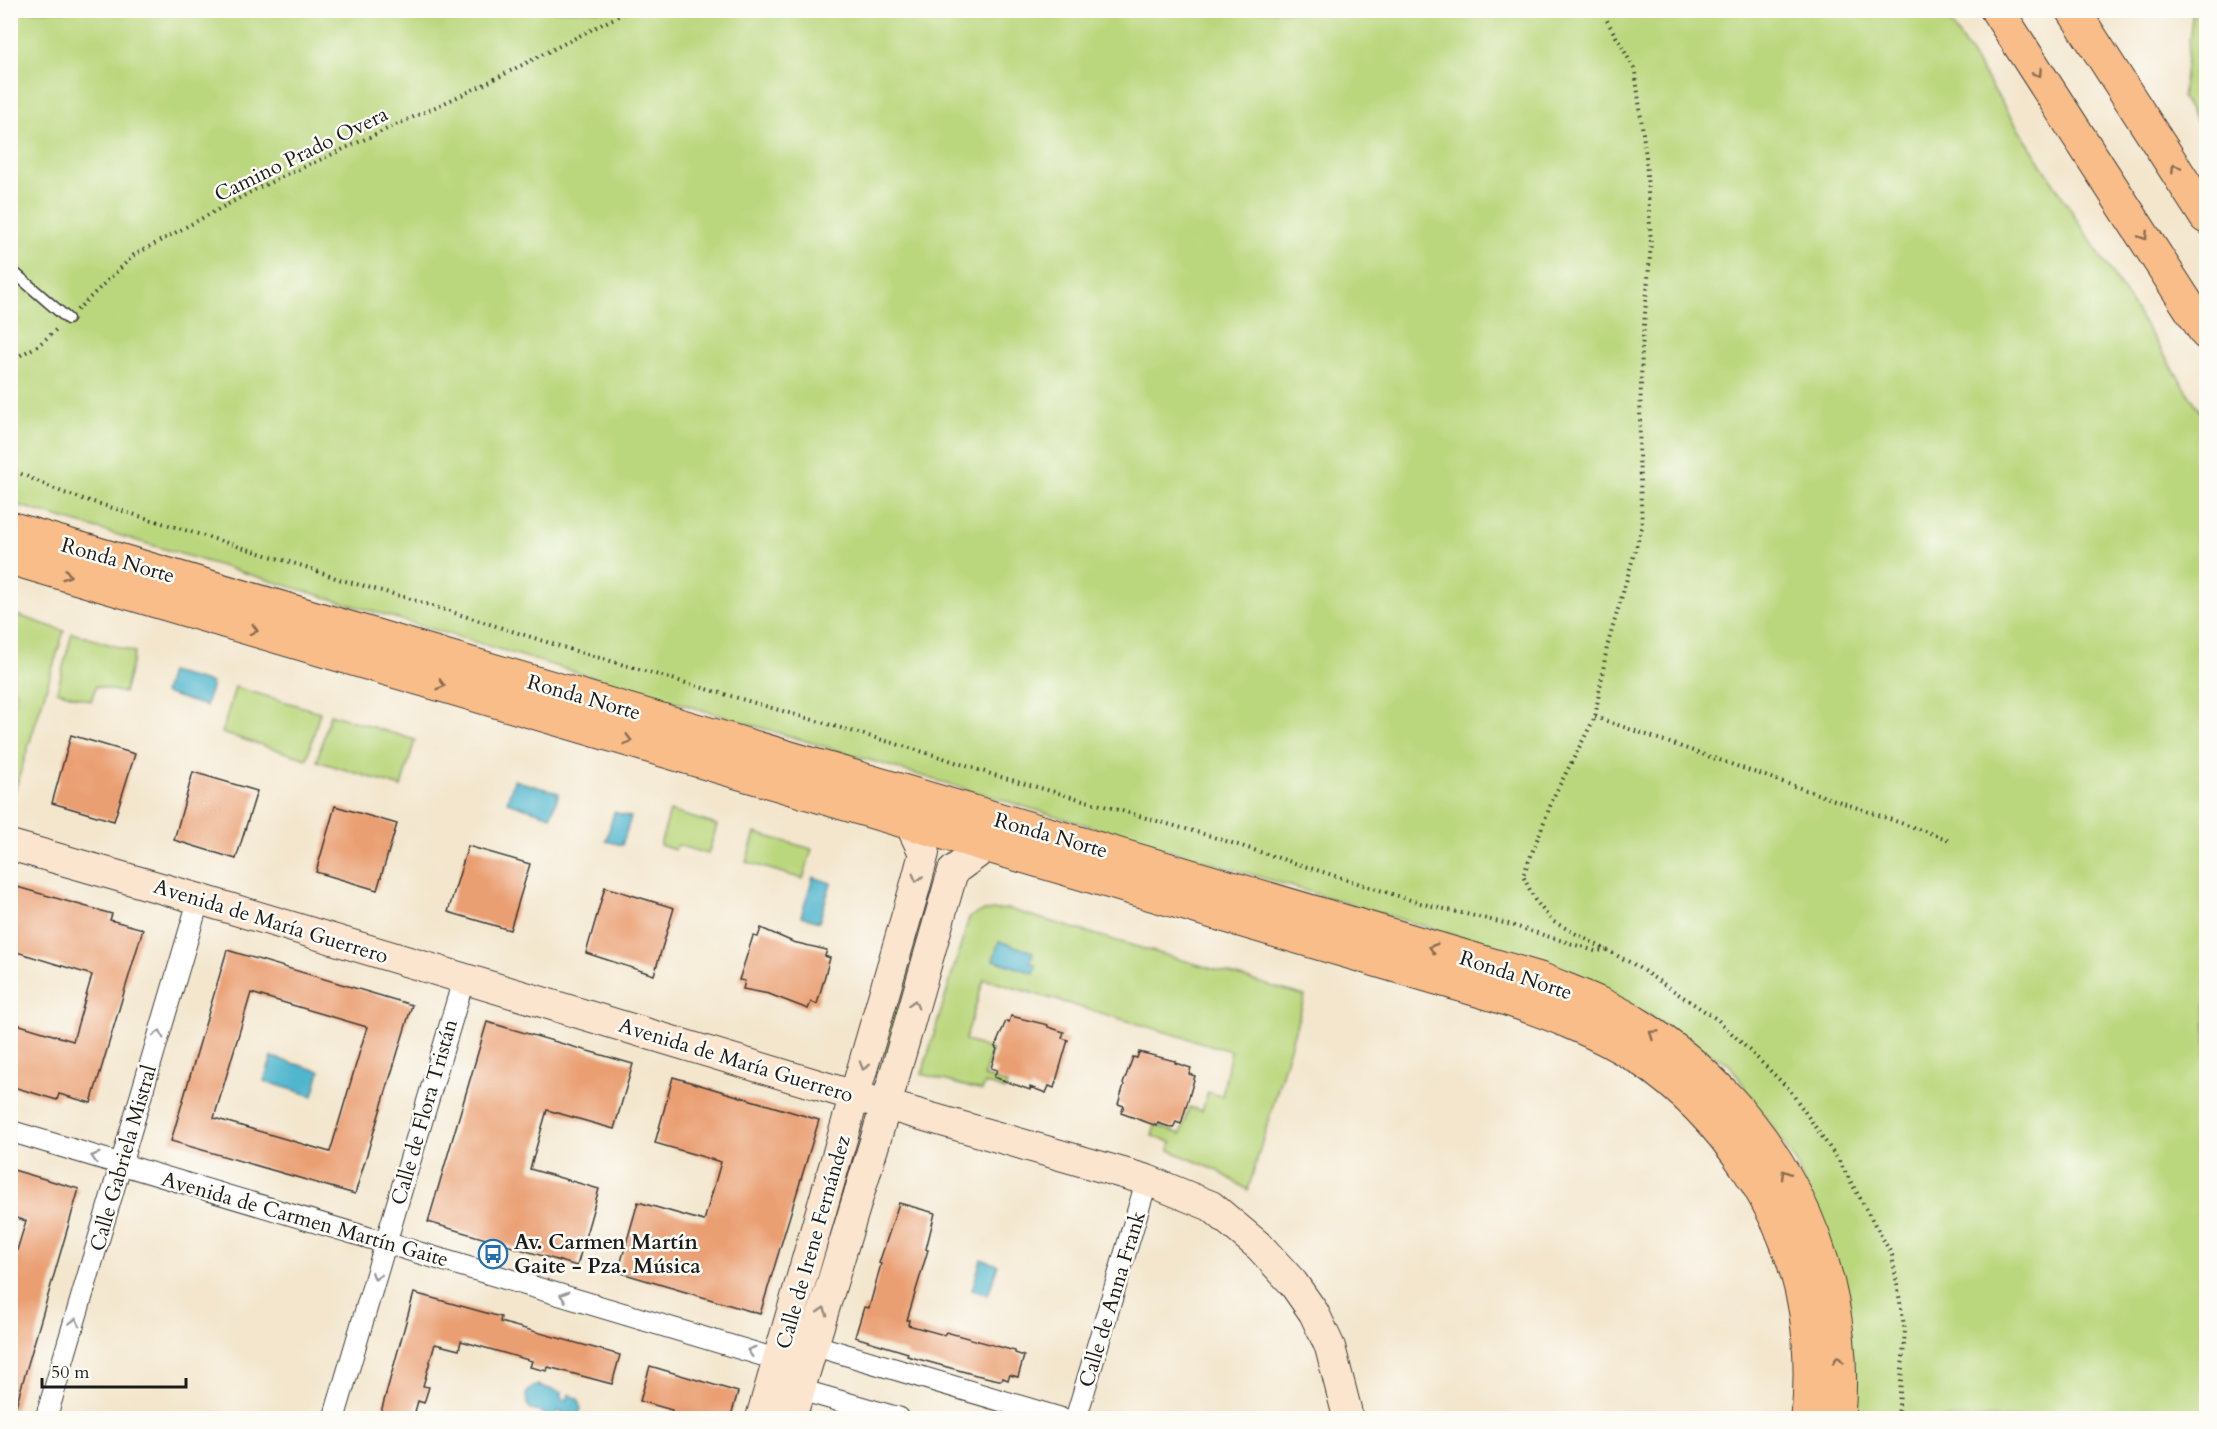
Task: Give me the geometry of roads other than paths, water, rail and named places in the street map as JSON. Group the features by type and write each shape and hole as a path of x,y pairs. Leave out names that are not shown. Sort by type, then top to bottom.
{"main road":[{"path":"2002,17 2206,333"},
{"path":"2078,18 2206,217"},
{"name":"Ronda Norte","path":"10,528 1528,976 1609,1008 1658,1037 1704,1073 1740,1111 1767,1145 1789,1181 1820,1253 1831,1297 1839,1374 1838,1419"},
{"name":"Ronda Norte","path":"10,558 1508,999 1573,1024 1639,1059 1683,1093 1717,1128 1746,1166 1776,1221 1793,1265 1806,1315 1810,1364 1808,1419"}],"street":[{"name":"Calle de Irene Fernández","path":"761,1419 924,853 910,824"},
{"name":"Avenida de María Guerrero","path":"10,845 199,899 855,1096 1147,1180 1211,1206 1260,1247 1293,1283 1314,1313 1330,1347 1347,1419"},
{"name":"Calle de Irene Fernández","path":"791,1419 886,1104 952,871 987,846"},
{"name":"Calle Gabriela Mistral","path":"46,1419 199,899"},
{"name":"Calle de Flora Tristán","path":"334,1419 464,978"},
{"name":"Avenida de Carmen Martín Gaite","path":"10,1131 778,1360 1060,1419"},
{"name":"Calle de Anna Frank","path":"1076,1419 1147,1180"},
{"name":"Avenida de Carmen Martín Gaite","path":"807,1367 899,1419"}],"lane":[{"path":"10,269 68,319"}],"water":[{"path":"170,672 212,683 206,706 164,693"},
{"path":"514,780 559,793 551,816 507,802"},
{"path":"614,812 631,817 622,845 606,841"},
{"path":"813,877 831,883 819,922 801,916"},
{"path":"999,941 1033,952 1030,962 1036,965 1034,973 993,960"},
{"path":"272,1057 320,1071 313,1096 264,1081"},
{"path":"981,1259 998,1265 988,1295 972,1290"},
{"path":"538,1385 562,1393 560,1398 567,1400 569,1394 578,1399 581,1410 575,1418 562,1418 563,1413 557,1411 554,1418 546,1418 544,1413 532,1410 527,1405 526,1394 533,1386"}],"place":[{"name":"Av. Carmen Martín Gaite - Pza. Música","path":"493,1254"}]}
